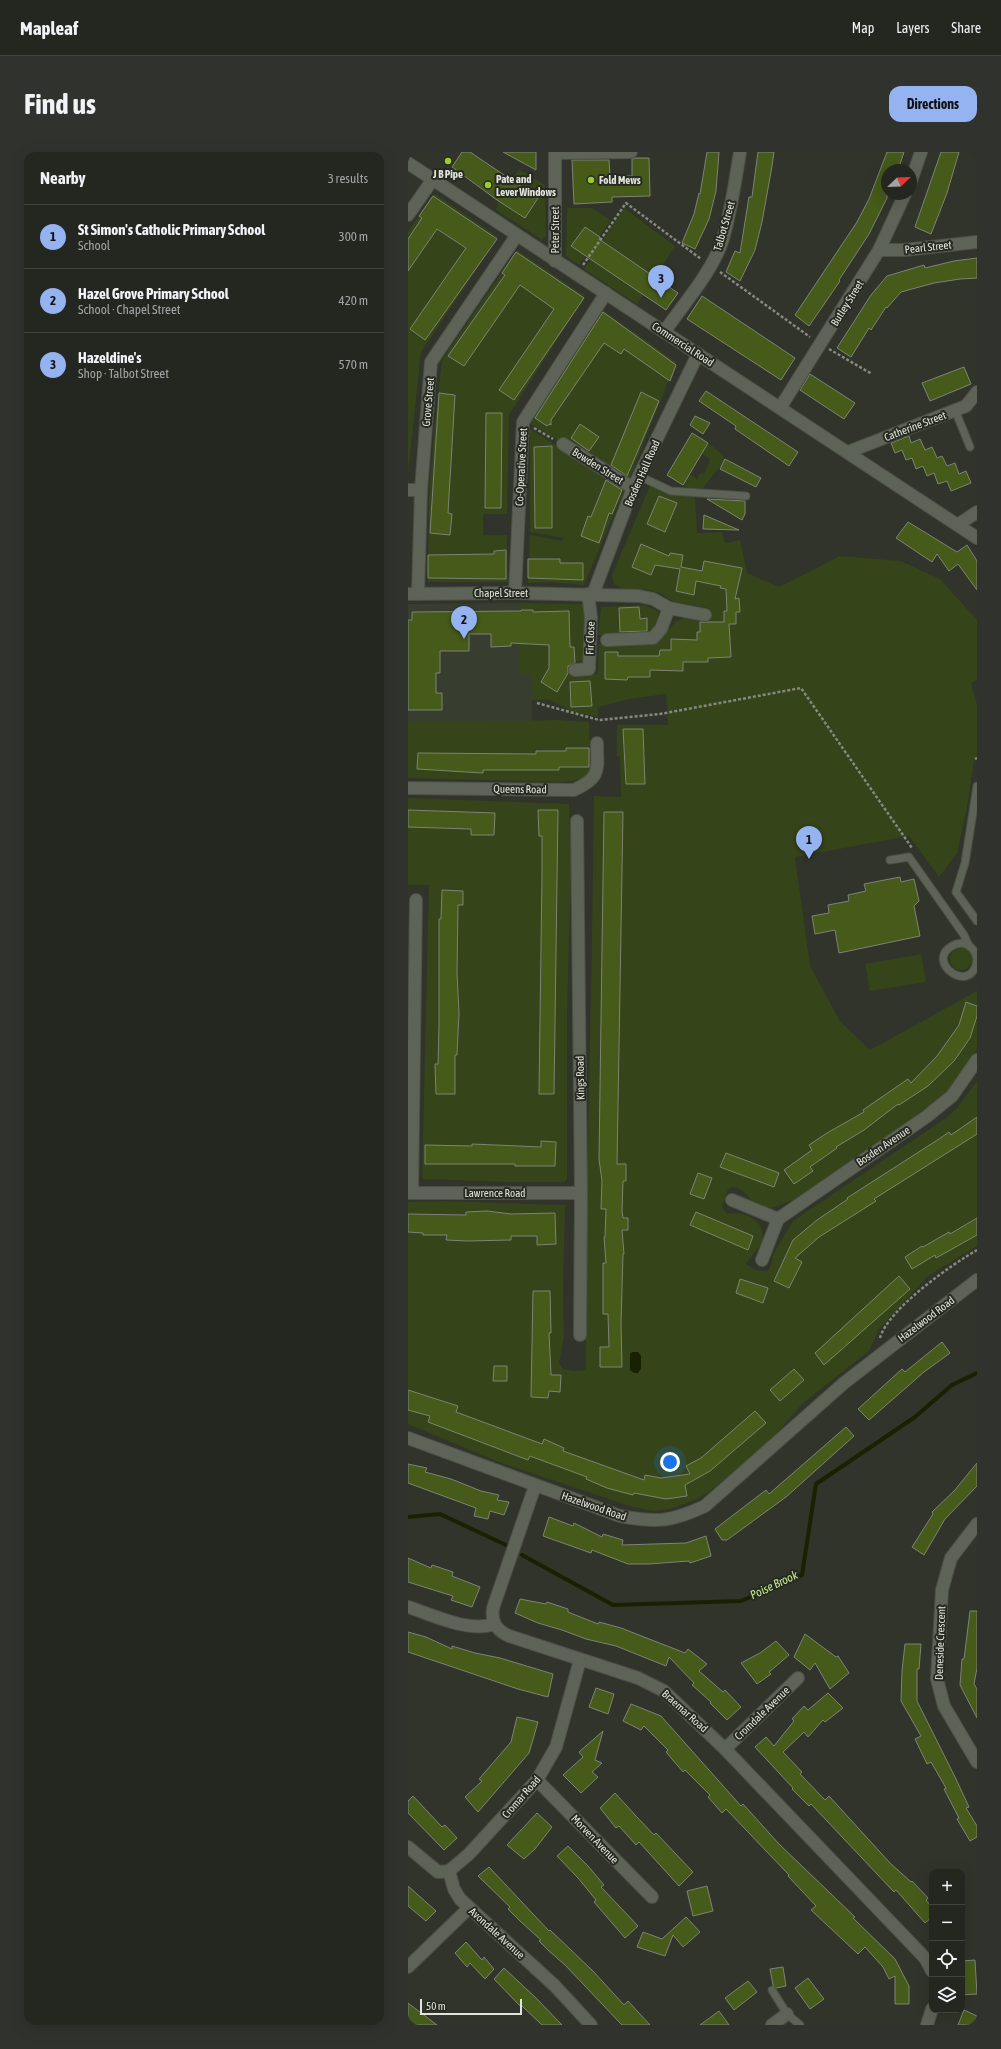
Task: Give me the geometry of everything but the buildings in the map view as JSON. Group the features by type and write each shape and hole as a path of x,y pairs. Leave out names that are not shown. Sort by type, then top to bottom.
{"street":[{"path":"555,153 632,152"},
{"name":"Talbot Street","path":"664,332 711,266 722,242 733,194 740,152"},
{"path":"917,164 921,152"},
{"name":"Peter Street","path":"555,153 555,261"},
{"name":"Commercial Road","path":"408,163 555,261 959,524 977,538"},
{"path":"408,215 433,179"},
{"name":"Butley Street","path":"780,408 879,250 902,200"},
{"name":"Grove Street","path":"413,594 431,362 517,235"},
{"name":"Pearl Street","path":"879,250 904,250 977,242"},
{"name":"Co-Operative Street","path":"516,593 523,422 606,294"},
{"name":"Bosden Hall Road","path":"591,594 633,488 698,354"},
{"name":"Catherine Street","path":"848,452 966,406 977,392"},
{"name":"Bowden Street","path":"563,444 633,488"},
{"path":"408,490 421,490"},
{"path":"959,524 977,512"},
{"name":"Chapel Street","path":"413,594 516,593 639,596 653,599 669,608 705,615"},
{"name":"Fir Close","path":"575,670 589,668 591,594"},
{"path":"606,640 653,638 661,629 669,608"},
{"name":"Queens Road","path":"408,788 574,790 589,783 597,772 597,744"},
{"name":"Kings Road","path":"577,821 581,1193 580,1335"},
{"path":"410,1193 416,900"},
{"name":"Bosden Avenue","path":"778,1219 926,1117 952,1096 977,1060"},
{"name":"Lawrence Road","path":"410,1193 581,1193"},
{"path":"732,1200 778,1219 762,1260"},
{"name":"Hazelwood Road","path":"408,1438 620,1516 649,1522 670,1520 686,1515 705,1506 844,1383 977,1280"},
{"path":"408,1607 468,1626 484,1627 494,1624 493,1608 535,1486"},
{"name":"Deneside Crescent","path":"977,1524 951,1558 942,1590 938,1679 944,1706 977,1762"},
{"name":"Braemar Road","path":"494,1624 502,1633 509,1636 638,1678 664,1691 725,1749 925,1958 929,1965"},
{"name":"Cromar Road","path":"449,1871 470,1854 537,1780 556,1747 580,1660"},
{"name":"Cromdale Avenue","path":"725,1749 798,1678"},
{"name":"Morven Avenue","path":"537,1780 652,1897"},
{"path":"408,1847 438,1872 449,1871"},
{"name":"Avondale Avenue","path":"449,1871 454,1889 469,1908 555,1986 590,2025"},
{"path":"408,1968 469,1908"},
{"path":"927,2025 931,2013"},
{"path":"772,2025 787,2014"}],"lane":[{"path":"955,410 970,447"},
{"path":"639,476 671,491 746,496"},
{"path":"977,786 964,863 956,892 977,921"},
{"path":"890,860 909,857 964,935 969,946 973,949 977,960 974,970 964,976 953,975 946,967 944,957 949,948 959,943 969,946"},
{"path":"772,1990 787,2014 800,2025"}],"path":[{"path":"523,422 563,444"},
{"path":"536,703 599,720 660,714 801,688 914,851"},
{"name":"Hazelwood Road","path":"875,1358 882,1332 900,1310 932,1279 977,1250"}],"shaded area":[{"path":"519,169 545,185 546,236 541,239 496,210 498,201","holes":["513,181 538,198 525,218"]},
{"path":"434,193 498,237 421,352 408,474 408,232"},
{"path":"567,208 592,208 611,220 579,265 566,256"},
{"path":"624,208 675,246 637,304 584,269"},
{"path":"517,250 585,296 509,415 507,514 483,514 483,535 507,535 508,582 428,582 429,497 442,360"},
{"path":"604,311 676,362 628,482 529,423 530,418 578,345"},
{"path":"530,429 625,488 584,585 549,582 528,583 530,535 563,541 563,538 530,532"},
{"path":"708,443 722,454 725,459 703,488 691,489 683,485 690,474 697,479 701,473 704,474 710,459 702,454"},
{"path":"650,486 672,495 695,497 697,533 722,532 725,543 740,540 747,573 779,587 840,556 901,561 940,579 977,620 977,680 971,683 977,705 977,760 974,761 967,808 957,853 939,877 909,836 795,857 810,966 840,1021 870,1050 977,991 977,1049 948,1091 893,1133 793,1200 769,1208 760,1207 743,1191 733,1187 728,1189 722,1207 727,1214 734,1213 747,1215 758,1222 763,1234 762,1241 746,1264 756,1270 768,1271 772,1263 773,1254 793,1221 946,1118 957,1108 977,1081 977,1246 928,1276 879,1329 869,1351 803,1403 767,1444 709,1492 695,1500 670,1509 653,1511 633,1507 501,1463 408,1424 408,1202 442,1201 565,1205 563,1289 564,1336 559,1363 563,1369 573,1371 586,1370 594,796 621,797 620,756 617,756 617,725 668,725 666,694 630,699 598,707 598,717 570,711 548,699 531,700 531,674 519,674 519,603 584,604 586,661 570,661 572,675 598,674 599,644 655,642 659,641 676,621 684,618 710,618 708,608 674,602 660,593 645,589 625,590 614,584 612,575"},
{"path":"519,603 519,673 531,674 532,722 408,722 408,604"},
{"path":"644,605 658,611 657,627 651,634 598,635 601,607"},
{"path":"560,720 589,722 591,769 589,773 580,779 564,782 408,778 408,722"},
{"path":"408,798 569,804 571,871 567,1016 567,1179 564,1182 422,1179 429,885 408,885"},
{"path":"961,948 969,951 972,959 969,967 961,970 953,967 950,959 953,951"},
{"path":"921,954 926,982 870,991 865,964"},
{"path":"632,1352 638,1352 641,1356 641,1369 638,1373 634,1373 630,1370 630,1354"}],"waterway":[{"name":"Poise Brook","path":"522,1555 613,1605 741,1601 802,1575 816,1484 915,1417 952,1385 977,1373"},
{"name":"Poise Brook","path":"408,1517 440,1514 506,1545"}],"place":[{"name":"J B Pipe","path":"448,161"},
{"name":"Fold Mews","path":"591,180"},
{"name":"Pate and Lever Windows","path":"488,185"},
{"name":"Hazeldine's","path":"661,298"},
{"name":"Hazel Grove Primary School","path":"464,639"},
{"name":"St Simon's Catholic Primary School","path":"809,859"}]}
